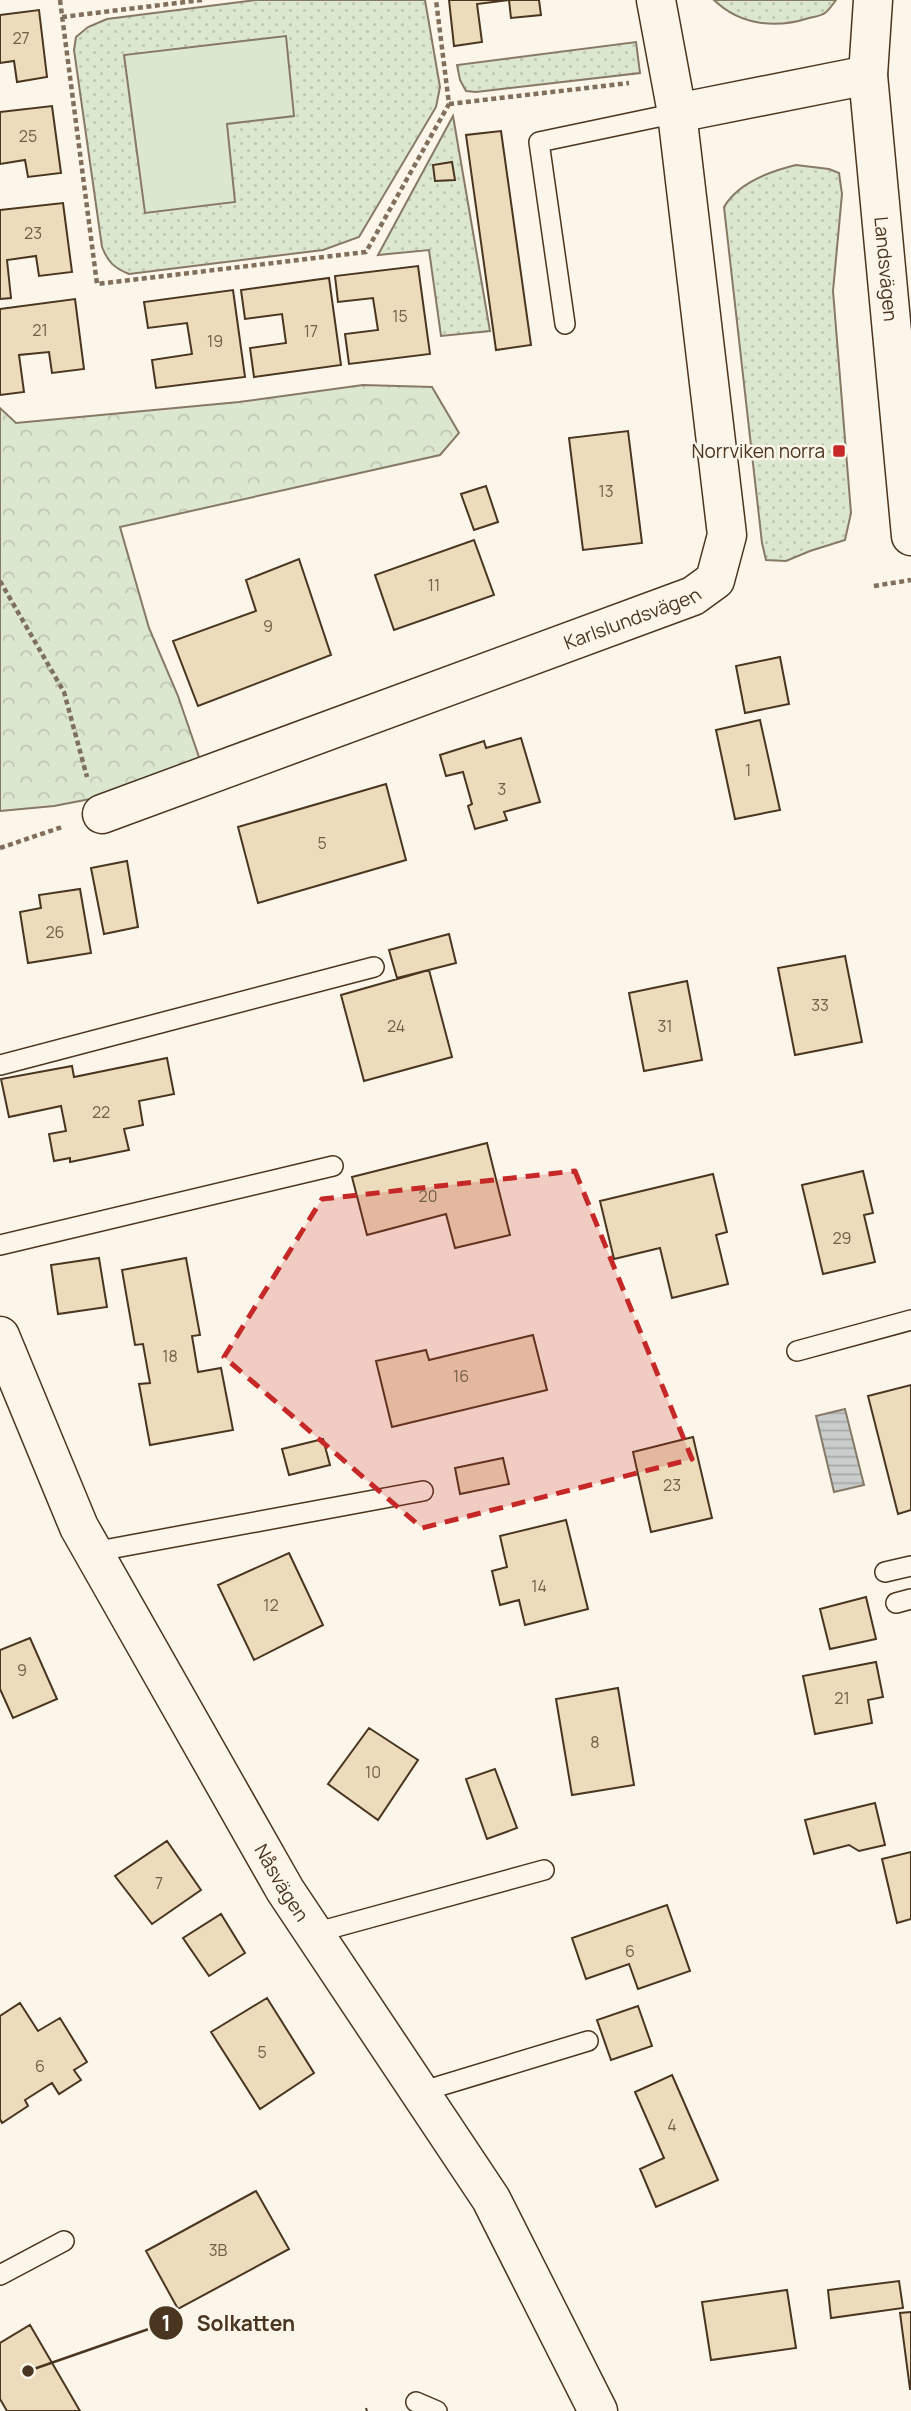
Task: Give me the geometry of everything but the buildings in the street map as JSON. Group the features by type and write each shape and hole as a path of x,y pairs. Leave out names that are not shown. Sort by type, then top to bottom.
{"street":[{"name":"Karlslundsvägen","path":"102,814 693,596 715,580 727,536 674,95 656,0"},
{"name":"Landsvägen","path":"873,0 868,75 911,536"},
{"path":"674,95 868,75"},
{"name":"Nåsvägen","path":"0,1336 79,1527 285,1890 491,2199 598,2411"}],"lane":[{"path":"565,324 539,142 674,95"},
{"path":"0,1065 374,967"},
{"path":"0,1245 333,1166"},
{"path":"797,1351 911,1320"},
{"path":"93,1552 423,1491"},
{"path":"886,1572 911,1566"},
{"path":"314,1933 544,1870"},
{"path":"420,2092 588,2041"},
{"path":"0,2275 64,2241"},
{"path":"416,2402 437,2411"}],"path":[{"path":"60,0 97,284 366,252 449,104 436,0"},
{"path":"62,17 202,0"},
{"path":"449,104 674,95"},
{"path":"874,586 911,579"},
{"path":"0,581 64,692 87,778 102,814 0,848"}],"highlighted area":[{"path":"575,1171 692,1459 422,1528 224,1357 322,1199"}],"green space":[{"path":"256,0 425,0 440,87 436,107 359,237 323,250 129,274 124,272 112,264 102,247 74,50 76,37 88,27 107,19"},
{"path":"714,0 836,0 821,15 771,24 735,15"},
{"path":"286,36 294,116 227,124 235,202 145,213 124,55"},
{"path":"636,42 640,73 476,92 466,91 457,65"},
{"path":"453,116 490,331 441,336 429,250 378,255"},
{"path":"796,165 829,169 839,173 842,194 833,291 851,513 845,540 786,561 766,560 724,207 746,185"},
{"path":"363,385 432,387 459,433 440,455 120,527 149,628 178,696 200,760 116,794 54,806 0,811 0,408 16,423 239,402"}],"shaded area":[{"path":"845,1409 864,1485 834,1492 816,1416"}],"place":[{"name":"Norrviken norra","path":"839,451"},
{"name":"Solkatten","path":"28,2371"}]}
